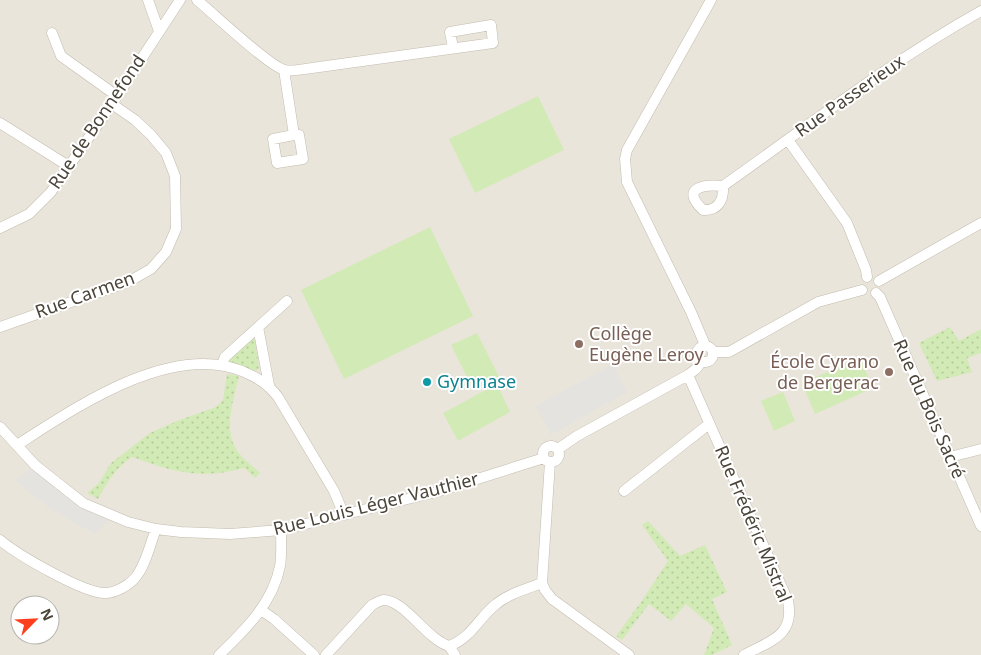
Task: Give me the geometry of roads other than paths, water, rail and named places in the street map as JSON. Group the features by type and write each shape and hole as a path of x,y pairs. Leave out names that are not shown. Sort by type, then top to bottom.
{"street":[{"path":"148,0 159,30"},
{"name":"Rue de Bonnefond","path":"0,228 29,214 51,192 70,167 180,0"},
{"path":"197,0 263,57 284,70 291,71 453,48"},
{"path":"711,0 628,150 626,159 627,182 709,348 729,352 818,302 862,290 870,295 876,293 880,286 878,281 875,277 867,277"},
{"name":"Rue Passerieux","path":"723,186 905,56 981,11"},
{"name":"Rue Carmen","path":"0,327 128,282 151,269 166,252 176,229 175,176 166,153 151,135 115,100 61,56 52,33"},
{"path":"284,70 294,136"},
{"path":"0,123 70,167"},
{"path":"788,140 847,223 866,270 867,277 861,284 862,290"},
{"path":"878,281 981,223"},
{"name":"Rue du Bois Sacré","path":"876,293 880,297 981,526"},
{"path":"222,364 224,357 287,301"},
{"path":"258,327 269,385"},
{"name":"Rue Louis Léger Vauthier","path":"0,427 35,465 83,503 128,522 156,529 182,532 230,534 281,530 436,492 547,460 543,454 546,448 551,446 558,449 688,375 702,362 708,362 713,358 709,348"},
{"path":"16,445 92,398 117,387 178,366 222,364 255,377 269,385 334,491 344,516"},
{"name":"Rue Frédéric Mistral","path":"688,375 788,601 790,614 788,624 781,635 744,655"},
{"path":"624,492 709,424"},
{"path":"950,457 981,449"},
{"path":"547,460 542,583 552,598 630,655"},
{"path":"0,540 11,549 55,574 90,591 106,594 123,588 135,578 142,568 156,529"},
{"path":"219,655 246,629 261,610 272,589 280,565 281,530"},
{"path":"326,655 372,605 381,600 392,602 400,607 435,639 452,651 496,604 509,596 542,583"},
{"path":"261,610 274,618 314,655"}],"place":[{"name":"Collège Eugène Leroy","path":"579,344"},
{"name":"École Cyrano de Bergerac","path":"889,372"},
{"name":"Gymnase","path":"427,382"}]}
